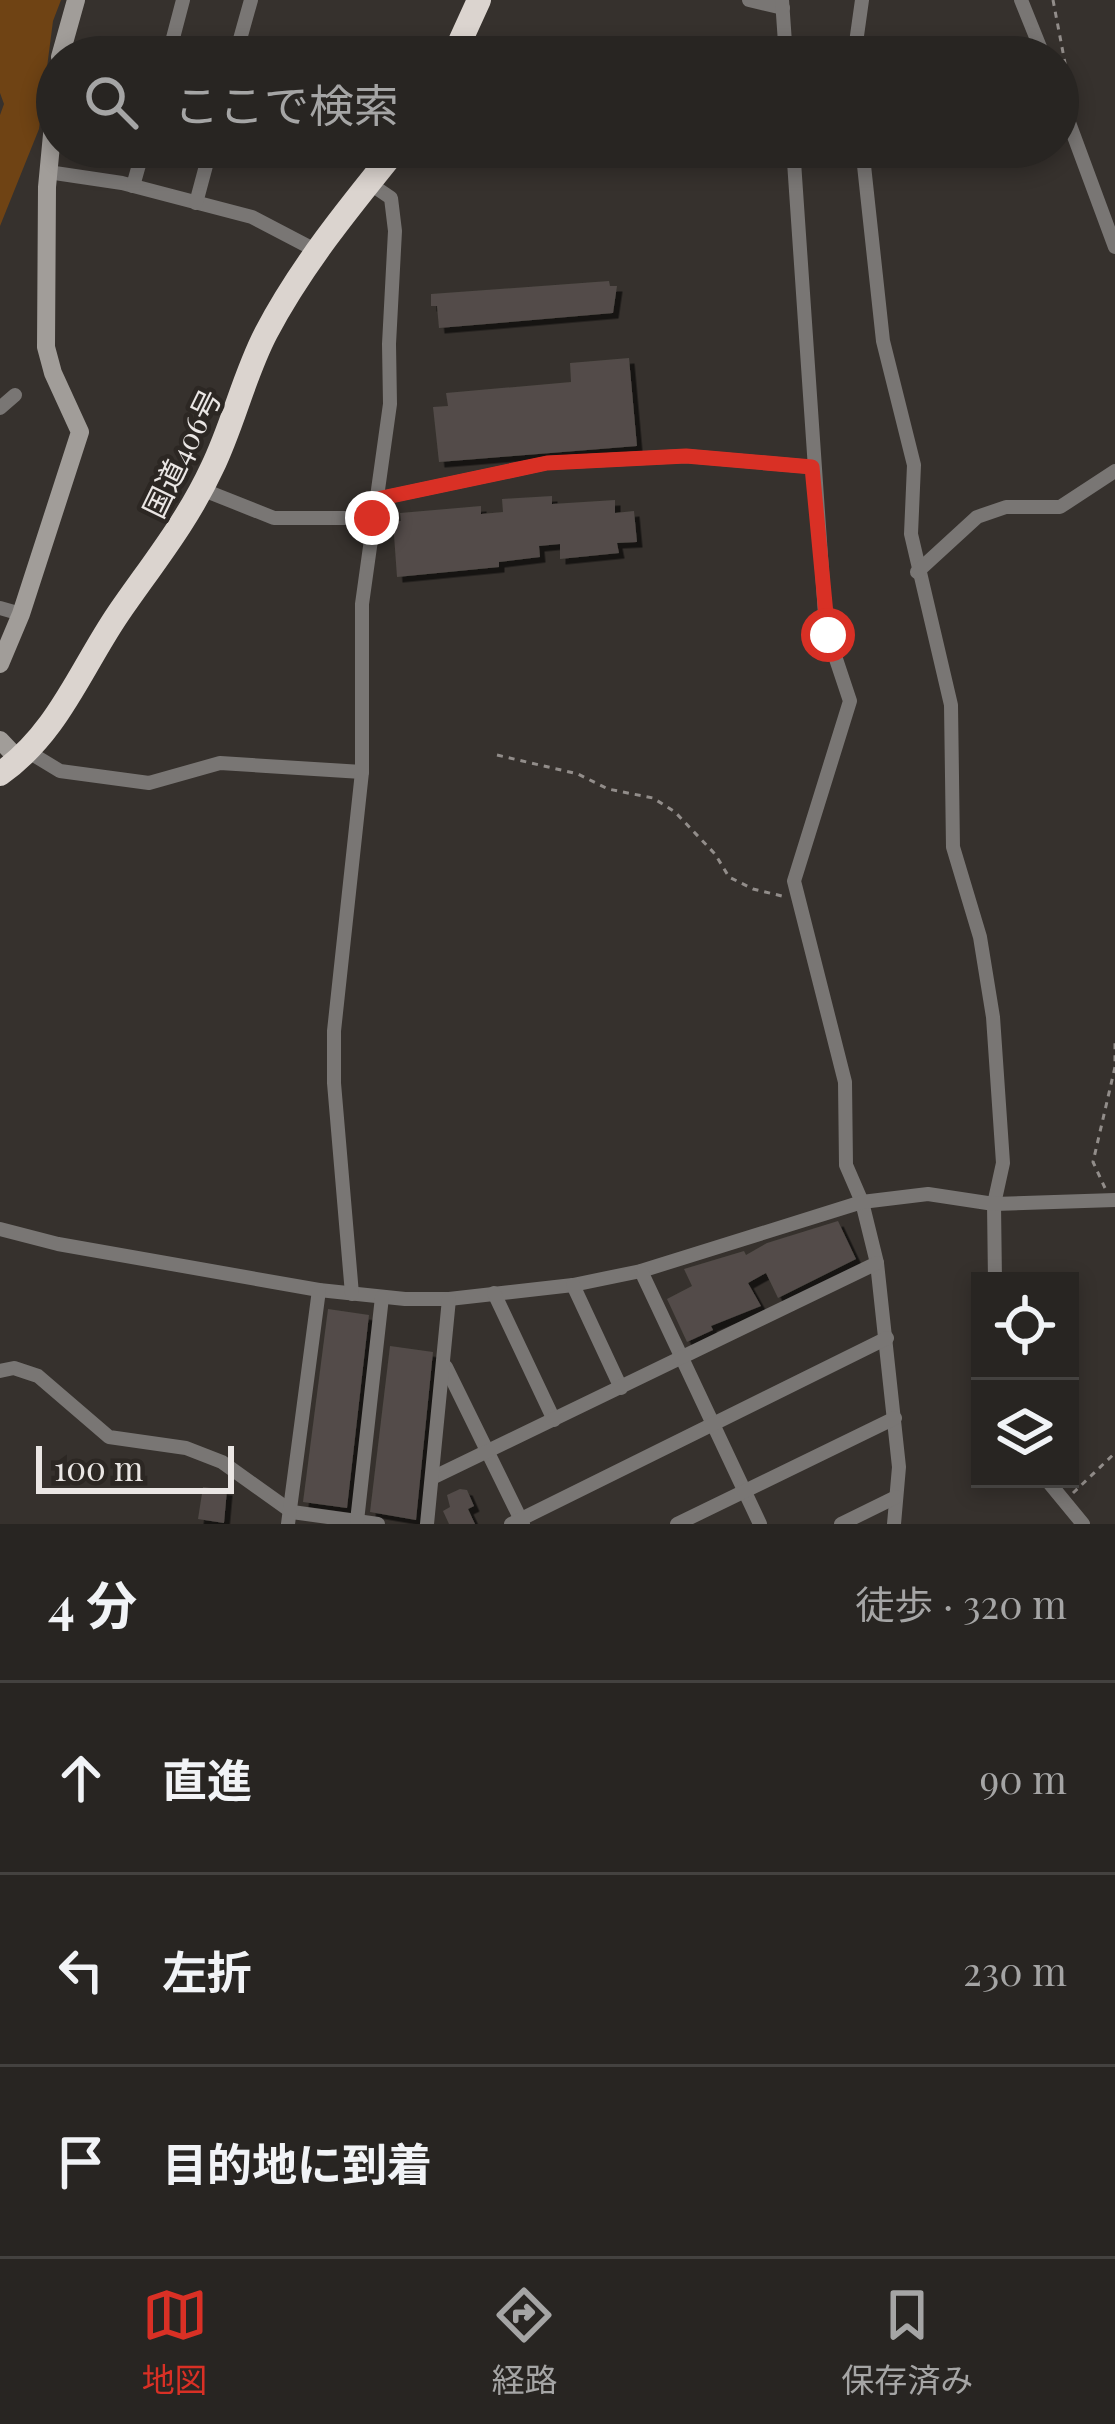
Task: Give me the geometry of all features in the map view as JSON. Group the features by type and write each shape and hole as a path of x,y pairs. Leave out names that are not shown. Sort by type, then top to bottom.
{"highway":[{"path":"463,36 479,0"},
{"name":"国道406号","path":"15,762 60,714 116,616 169,546 233,423 265,334 317,251 381,168"}],"street":[{"path":"66,36 76,0"},
{"path":"174,36 183,0"},
{"path":"241,36 251,0"},
{"path":"749,0 782,4 784,36"},
{"path":"857,36 862,0"},
{"path":"1021,0 1036,36"},
{"path":"1079,149 1115,247"},
{"path":"0,664 80,432 46,346 48,168"},
{"path":"134,186 139,168"},
{"path":"196,202 205,168"},
{"path":"794,168 826,628 850,701 794,881 845,1082 845,1165 862,1202 877,1263 899,1467 894,1524"},
{"path":"864,168 883,341 914,464 911,534 917,572 951,705 953,847 980,937 993,1018 1003,1163 994,1204 994,1272"},
{"path":"48,172 134,186 272,224 317,251"},
{"path":"352,1294 334,1031 362,772 362,604 390,404 395,231 391,198 369,183"},
{"path":"0,408 15,395"},
{"path":"377,499 547,463 686,456 812,467"},
{"path":"917,572 977,517 1006,507 1060,507 1115,471"},
{"path":"201,489 274,518 372,518"},
{"path":"0,608 21,614"},
{"path":"0,740 15,762 149,783 220,763 362,772"},
{"path":"0,1229 58,1244 319,1290 449,1299 573,1285 641,1271 862,1202 928,1194 994,1204 1113,1200"},
{"path":"434,1477 877,1263"},
{"path":"641,1271 760,1524"},
{"path":"573,1285 621,1388"},
{"path":"290,1518 319,1290"},
{"path":"494,1293 554,1420"},
{"path":"357,1521 382,1297"},
{"path":"427,1524 449,1299"},
{"path":"445,1365 518,1522 887,1338"},
{"path":"0,1371 14,1368 38,1376 109,1437 186,1448 222,1462 290,1518 378,1524"},
{"path":"676,1524 895,1418"},
{"path":"1053,1488 1083,1524"},
{"path":"841,1524 896,1497"}],"path":[{"path":"1053,0 1060,36"},
{"path":"497,754 653,798 675,812 702,840 729,878 799,901"},
{"path":"1113,1200 1093,1162 1115,1067 1115,1039"},
{"path":"1064,1502 1115,1453"}],"shaded area":[{"path":"0,0 61,0 51,36 36,36 36,136 0,226 0,115 4,104"}],"building":[{"path":"609,281 610,286 617,286 613,313 439,328 437,306 431,306 431,294"},
{"path":"629,358 637,446 439,462 433,407 448,406 446,393 571,382 570,363"},
{"path":"552,496 552,504 615,500 615,513 634,511 637,542 617,543 619,553 560,559 560,544 539,546 540,557 499,562 499,567 397,577 393,521 401,521 400,513 481,506 481,514 503,512 502,499"},
{"path":"838,1221 856,1259 778,1298 766,1273 748,1283 761,1306 711,1326 713,1330 687,1342 667,1299 692,1286 684,1269 744,1251 746,1255 767,1243"},
{"path":"328,1309 369,1315 347,1508 303,1502"},
{"path":"390,1346 433,1352 416,1520 370,1512"},
{"path":"203,1487 227,1490 224,1523 198,1519"},
{"path":"467,1490 474,1506 468,1509 475,1524 449,1524 443,1511 450,1507 447,1495"}],"route":[{"path":"372,518 377,499 547,463 686,456 812,467 828,635"}]}
